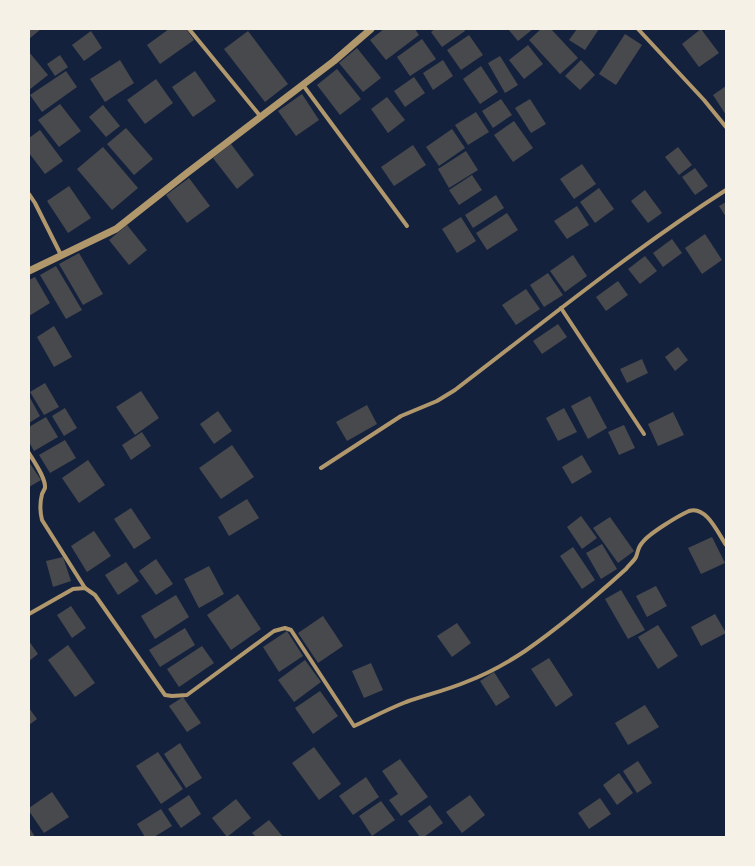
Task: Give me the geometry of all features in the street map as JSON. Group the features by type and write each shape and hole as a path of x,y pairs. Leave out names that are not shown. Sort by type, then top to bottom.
{"street":[{"path":"189,29 261,117"},
{"path":"29,271 116,229 334,61 371,29"},
{"path":"638,29 704,100 726,127"},
{"path":"303,85 407,226"},
{"path":"321,468 401,416 437,401 641,248 726,190"},
{"path":"29,194 61,255"},
{"path":"561,308 644,434"},
{"path":"29,453 42,475 44,482 40,512 42,520 85,588 95,595 165,695 186,695 274,631 285,628 291,630 354,726 406,703 466,682 506,664 551,632 594,598 628,567 636,557 640,545 646,538 666,524 690,511 697,510 706,515 726,545"},
{"path":"29,614 73,588 85,588"}],"building":[{"path":"29,29 41,29 29,39"},
{"path":"169,29 186,29 194,40 160,64 147,45"},
{"path":"384,29 415,29 419,35 386,60 370,40"},
{"path":"435,29 464,29 465,31 442,47 431,32"},
{"path":"508,29 533,29 518,41"},
{"path":"541,29 551,29 578,58 560,74 529,40"},
{"path":"577,29 599,29 585,50 569,40"},
{"path":"701,29 719,53 699,67 682,44"},
{"path":"91,31 102,48 84,61 72,45"},
{"path":"248,31 288,84 265,102 224,49"},
{"path":"625,34 642,45 616,85 599,74"},
{"path":"469,35 483,55 461,70 447,50"},
{"path":"422,39 436,59 410,76 397,57"},
{"path":"528,45 543,64 524,79 509,60"},
{"path":"357,48 381,78 363,92 339,63"},
{"path":"29,52 48,75 29,90"},
{"path":"60,55 68,67 55,76 47,64"},
{"path":"500,56 518,85 505,93 488,63"},
{"path":"120,60 134,83 105,102 90,79"},
{"path":"443,60 453,76 433,90 423,73"},
{"path":"581,60 595,75 580,90 565,76"},
{"path":"481,66 498,92 480,104 463,79"},
{"path":"337,69 361,99 340,115 317,85"},
{"path":"66,71 77,87 42,112 30,95"},
{"path":"195,71 216,101 193,117 172,87"},
{"path":"414,77 425,93 405,107 394,91"},
{"path":"156,79 173,103 145,124 127,100"},
{"path":"726,86 726,115 713,95"},
{"path":"302,94 319,120 296,136 278,111"},
{"path":"387,97 405,120 388,133 371,109"},
{"path":"501,99 512,115 493,128 482,111"},
{"path":"530,99 546,124 531,133 515,108"},
{"path":"60,104 81,131 59,147 38,120"},
{"path":"103,105 120,126 106,137 89,117"},
{"path":"476,112 489,132 468,145 455,125"},
{"path":"514,121 533,148 513,162 494,135"},
{"path":"126,128 153,159 134,175 107,144"},
{"path":"452,129 465,148 439,166 426,147"},
{"path":"40,130 63,161 45,174 29,153 29,138"},
{"path":"231,144 254,175 237,189 213,158"},
{"path":"413,145 426,165 394,186 381,167"},
{"path":"103,147 138,188 112,210 77,169"},
{"path":"678,147 692,165 679,175 665,157"},
{"path":"466,151 478,170 449,188 438,169"},
{"path":"582,164 596,184 574,199 560,179"},
{"path":"695,168 708,186 695,195 682,177"},
{"path":"472,175 482,190 459,205 449,190"},
{"path":"189,178 210,206 187,223 166,195"},
{"path":"69,186 91,218 68,233 47,201"},
{"path":"599,188 614,209 595,223 580,202"},
{"path":"645,190 662,213 648,223 631,201"},
{"path":"496,195 504,208 473,228 465,215"},
{"path":"726,202 726,217 719,206"},
{"path":"577,206 589,225 567,239 554,221"},
{"path":"507,213 518,230 487,250 476,233"},
{"path":"461,217 476,241 457,253 442,229"},
{"path":"127,225 147,250 129,265 109,240"},
{"path":"705,234 722,260 702,274 685,248"},
{"path":"672,239 682,253 663,267 653,253"},
{"path":"79,253 103,294 83,305 59,264"},
{"path":"573,255 587,276 565,292 550,271"},
{"path":"645,256 657,271 640,284 628,269"},
{"path":"56,266 82,310 66,319 40,275"},
{"path":"548,273 563,295 544,307 530,285"},
{"path":"35,277 50,303 29,316 29,280"},
{"path":"618,281 628,295 606,311 596,297"},
{"path":"526,289 540,309 516,325 502,305"},
{"path":"558,324 567,337 542,354 533,341"},
{"path":"54,326 72,357 54,367 37,337"},
{"path":"678,347 688,360 675,371 665,357"},
{"path":"642,359 648,373 627,383 620,369"},
{"path":"45,383 59,407 44,415 30,392"},
{"path":"141,391 159,418 135,435 116,407"},
{"path":"29,396 40,416 29,423"},
{"path":"590,396 607,428 588,439 571,406"},
{"path":"367,405 377,424 347,441 336,422"},
{"path":"65,408 77,428 64,436 52,416"},
{"path":"564,408 577,432 558,441 546,418"},
{"path":"218,411 232,431 214,444 200,424"},
{"path":"673,412 684,435 658,446 648,424"},
{"path":"46,417 58,437 34,451 29,442 29,427"},
{"path":"624,425 635,448 619,455 608,432"},
{"path":"142,432 151,446 131,460 122,445"},
{"path":"65,440 76,458 50,473 39,455"},
{"path":"232,445 254,477 221,499 199,468"},
{"path":"582,455 592,472 572,484 562,467"},
{"path":"88,460 105,485 79,503 62,478"},
{"path":"29,462 41,480 29,487"},
{"path":"247,499 259,518 229,536 218,517"},
{"path":"131,508 151,538 134,549 114,519"},
{"path":"581,516 597,538 582,549 567,527"},
{"path":"610,517 634,551 618,563 593,528"},
{"path":"94,531 111,556 87,572 71,546"},
{"path":"712,537 725,563 701,574 688,548"},
{"path":"602,544 617,569 601,579 586,553"},
{"path":"573,547 595,580 582,589 560,556"},
{"path":"63,557 71,581 53,587 46,561"},
{"path":"156,559 173,584 156,595 139,571"},
{"path":"126,562 139,581 118,595 105,575"},
{"path":"209,566 224,594 199,608 184,579"},
{"path":"656,586 667,606 647,617 636,596"},
{"path":"621,590 645,630 628,639 605,599"},
{"path":"238,594 261,629 231,650 207,615"},
{"path":"176,595 189,617 155,639 141,616"},
{"path":"71,606 86,628 72,638 57,615"},
{"path":"715,614 726,633 701,646 691,627"},
{"path":"323,616 343,646 318,663 298,633"},
{"path":"457,623 471,643 452,657 437,636"},
{"path":"658,625 678,656 658,669 638,637"},
{"path":"185,628 195,645 160,667 149,650"},
{"path":"287,631 303,656 279,672 263,647"},
{"path":"29,641 38,654 29,661"},
{"path":"68,645 95,683 75,697 48,660"},
{"path":"202,646 214,663 179,687 167,669"},
{"path":"549,658 573,695 556,707 531,669"},
{"path":"305,660 321,682 294,702 278,680"},
{"path":"371,663 383,690 364,698 352,671"},
{"path":"494,672 510,697 496,706 480,681"},
{"path":"320,691 338,716 313,734 295,708"},
{"path":"183,697 201,723 187,732 169,706"},
{"path":"645,705 659,727 628,745 615,723"},
{"path":"29,708 37,719 29,725"},
{"path":"180,743 202,778 186,788 164,754"},
{"path":"314,747 341,784 319,800 292,763"},
{"path":"158,752 183,789 161,804 136,766"},
{"path":"400,759 428,797 401,816 389,800 398,794 382,771"},
{"path":"638,761 652,783 637,793 623,771"},
{"path":"619,773 633,793 617,805 603,785"},
{"path":"366,777 379,797 353,815 339,796"},
{"path":"52,792 69,817 44,833 29,811 29,808"},
{"path":"189,795 201,814 181,828 168,809"},
{"path":"470,795 485,815 462,833 446,812"},
{"path":"600,798 611,814 589,829 578,813"},
{"path":"236,799 251,818 227,837 212,818"},
{"path":"381,801 395,820 372,836 359,816"},
{"path":"430,805 443,823 424,837 420,837 408,821"},
{"path":"161,809 172,826 154,837 145,837 137,824"},
{"path":"269,820 283,837 256,837 252,833"},
{"path":"29,827 35,837 29,837"}]}
